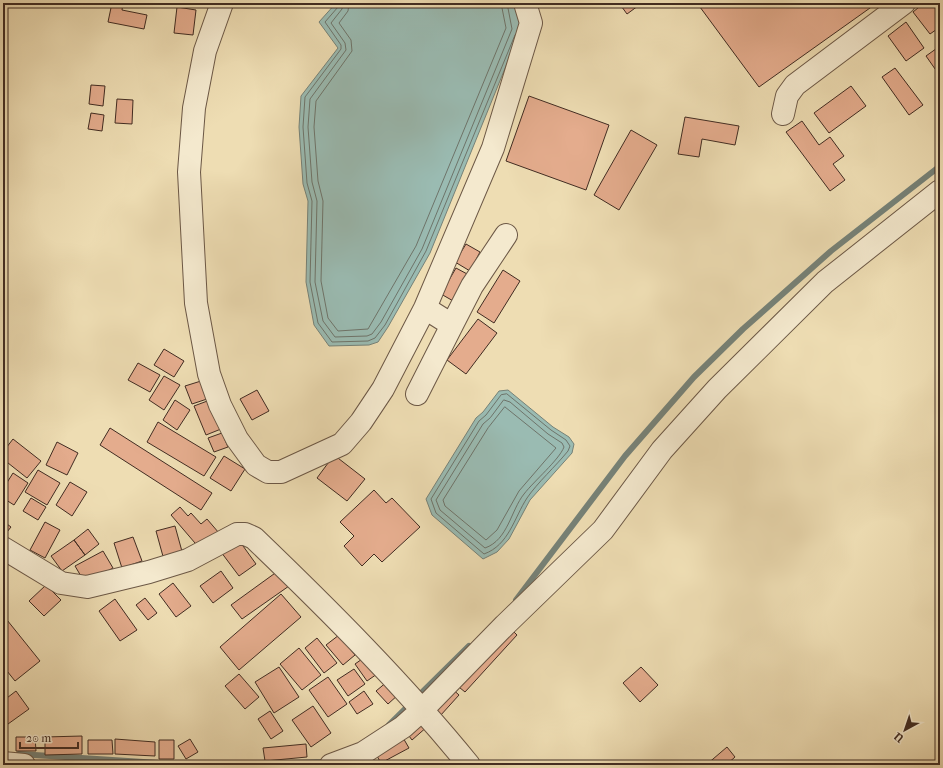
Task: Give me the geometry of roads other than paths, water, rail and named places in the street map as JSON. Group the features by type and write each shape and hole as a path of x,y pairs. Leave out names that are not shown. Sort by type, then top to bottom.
{"street":[{"path":"222,3 205,51 194,108 189,172 196,303 208,374 220,405 237,439 256,465 268,472 281,472 342,444 360,422 383,388 425,308 493,148 531,23 525,3"},
{"path":"783,114 787,96 795,85 904,3"},
{"path":"331,765 363,753 403,727 416,703 505,625 604,530 662,450 723,384 825,282 940,191"},
{"path":"417,394 472,286 506,235"},
{"path":"425,308 452,325"},
{"path":"3,548 61,583 87,587 149,572 188,560 237,534 245,534 254,538 330,611 416,703 469,765"},
{"path":"3,763 24,765"}],"water":[{"path":"336,3 516,3 521,29 430,253 388,327 378,342 369,345 329,346 314,325 306,282 308,201 303,184 299,127 301,96 338,48 319,22"},
{"path":"508,390 553,427 569,437 574,444 572,453 530,500 509,539 497,552 483,559 432,515 426,499 476,418 483,412 499,391"}],"waterway":[{"path":"516,600 625,456 694,377 743,329 831,251 940,166"},
{"path":"389,725 469,646"},
{"path":"19,754 190,765"},
{"path":"224,765 328,761"}]}
